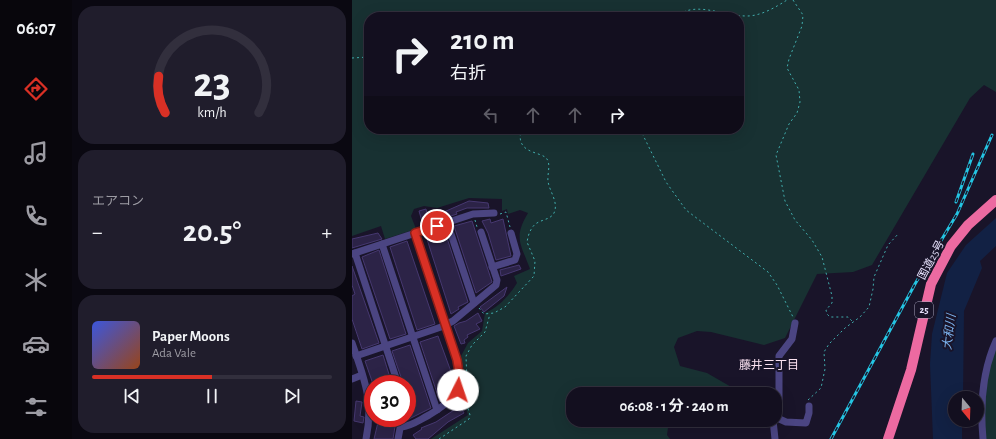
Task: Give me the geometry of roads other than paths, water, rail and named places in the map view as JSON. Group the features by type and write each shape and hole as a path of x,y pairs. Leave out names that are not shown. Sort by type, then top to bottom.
{"highway":[{"name":"国道25号","path":"888,439 911,370 931,284 951,246 968,225 996,200"}],"street":[{"path":"395,375 353,253 473,214 494,213"},
{"path":"447,222 474,303"},
{"path":"356,356 446,325 497,283 479,230"},
{"path":"415,233 459,367 459,385 453,399 416,422"},
{"path":"492,266 515,260 518,254 510,233"},
{"path":"382,244 437,410"},
{"path":"779,387 778,356 792,339 795,323"},
{"path":"983,439 983,388 988,359 996,342"},
{"path":"352,343 370,403 369,423 366,439"},
{"path":"352,379 362,375"},
{"path":"782,420 786,422 806,423 809,413 809,406"},
{"path":"398,439 400,427"},
{"path":"774,427 775,439"}],"water":[{"name":"大和川","path":"996,218 996,246 980,261 982,268 964,311 963,391 948,391 948,427 962,427 962,439 933,439 930,364 932,334 947,273 966,245"}],"railway":[{"path":"831,439 915,284 957,214 992,135"},
{"path":"956,202 973,154"}],"district":[{"name":"藤井三丁目","path":"769,365"}]}
